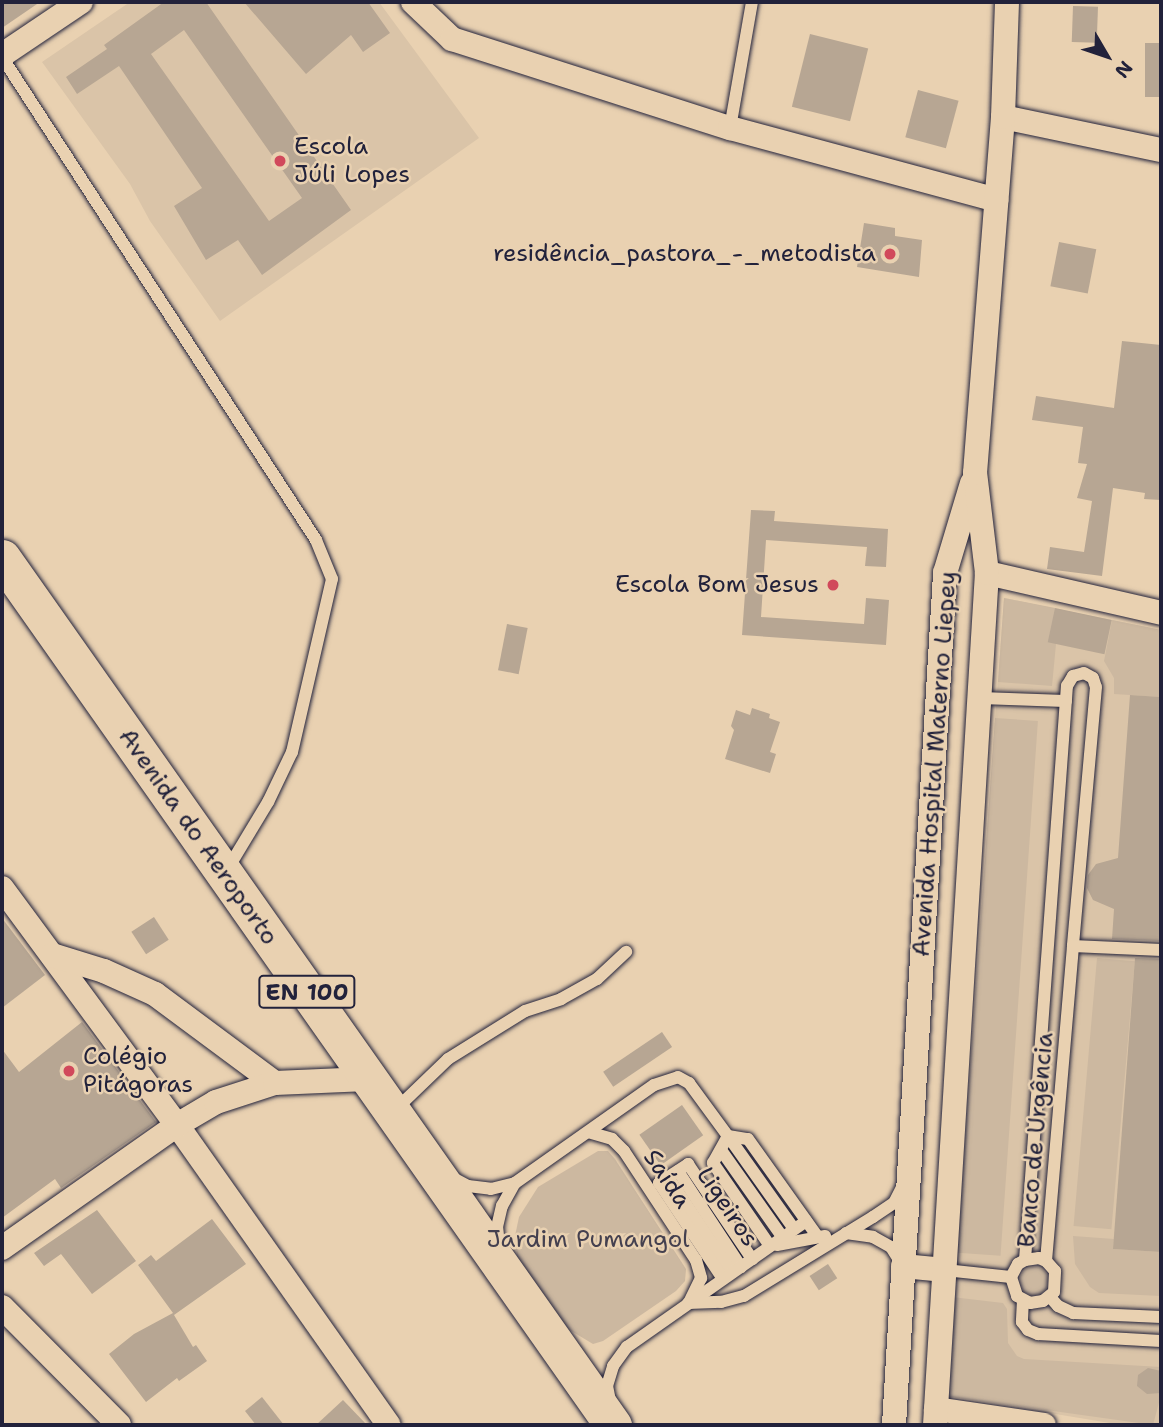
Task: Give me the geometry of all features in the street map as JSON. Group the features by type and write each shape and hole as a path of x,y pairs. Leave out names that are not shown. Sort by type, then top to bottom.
{"main road":[{"name":"Avenida do Aeroporto","path":"2,558 367,1079 614,1425"}],"street":[{"path":"2,56 81,2"},
{"path":"413,2 452,39 730,128 996,200"},
{"path":"975,473 1003,117 1007,2"},
{"path":"1003,117 1161,150"},
{"name":"Avenida Hospital Materno Liepey","path":"936,1417 987,573 975,473"},
{"name":"Avenida Hospital Materno Liepey","path":"894,1425 945,573 975,473"},
{"path":"987,573 1161,613"},
{"path":"2,888 177,1125 389,1425"},
{"path":"52,955 104,971 155,993 275,1083"},
{"path":"2,1248 177,1125 216,1102 275,1083 367,1079"},
{"path":"903,1266 945,1270"},
{"path":"2,1307 119,1425"},
{"path":"936,1417 1044,1425"}],"lane":[{"path":"730,128 752,2"},
{"path":"2,56 316,540 332,579 292,752 268,802 225,874"},
{"name":"Banco de Urgência","path":"1050,1297 1057,1278 1046,1261 1096,687 1093,678 1084,673 1073,676 1067,686 1066,701"},
{"path":"980,698 1066,701 1025,1259"},
{"path":"1073,946 1161,950"},
{"path":"392,1113 448,1059 525,1012 561,999 597,979 626,951"},
{"path":"431,1168 468,1186 491,1189 515,1183 654,1085 678,1077 689,1083 794,1229"},
{"name":"Saída","path":"588,1132 612,1139 640,1175 696,1260 701,1278 688,1303"},
{"path":"728,1136 713,1163 770,1246"},
{"path":"728,1136 748,1139 818,1237"},
{"path":"721,1150 783,1238"},
{"path":"640,1175 673,1174"},
{"name":"Ligeiros","path":"673,1174 737,1269"},
{"name":"Ligeiros","path":"673,1174 737,1269"},
{"path":"688,1303 721,1302 744,1296 894,1203 909,1174"},
{"path":"501,1266 497,1227 502,1206 515,1183"},
{"path":"614,1425 607,1386 613,1366 627,1347 806,1221"},
{"path":"770,1246 847,1233 873,1237 891,1247 903,1266"},
{"path":"1011,1277 1018,1264 1025,1259 1046,1261"},
{"name":"Banco de Urgência","path":"945,1270 1011,1277 1013,1291 1023,1300 1022,1322 1028,1330 1038,1334 1161,1341"},
{"path":"1023,1300 1037,1303 1050,1297 1058,1306 1073,1313 1161,1317"}],"shaded area":[{"name":"Escola Júli Lopes","path":"130,2 379,2 479,138 220,321 150,221 130,184 42,62"},
{"path":"1004,598 1161,630 1161,1425 1122,1425 946,1396"}],"green space":[{"path":"1004,598 1055,608 1056,644 1052,686 998,682"},
{"path":"1112,620 1161,630 1161,697 1114,694 1114,678 1104,661"},
{"path":"995,718 1038,721 1001,1256 958,1253"},
{"path":"1097,958 1135,961 1111,1229 1074,1226"},
{"name":"Jardim Pumangol","path":"598,1151 608,1151 615,1159 686,1269 685,1281 676,1291 603,1341 593,1344 568,1329 517,1257 515,1236 519,1217 538,1187"},
{"path":"1073,1236 1114,1239 1113,1249 1161,1252 1161,1296 1099,1293 1090,1287 1075,1264"},
{"path":"1034,1267 1044,1271 1048,1281 1044,1291 1034,1295 1024,1291 1020,1281 1024,1271"},
{"path":"952,1297 1003,1303 1007,1309 1008,1343 1017,1356 1024,1359 1161,1367 1161,1395 1153,1425 946,1396"}],"building":[{"path":"2,2 40,2 2,28"},
{"path":"164,2 206,2 351,210 262,275 238,240 206,260 174,206 202,188 119,66 77,94 66,77 107,49 104,45","holes":["184,30 302,198 269,221 151,54"]},
{"path":"244,2 368,2 390,33 363,52 351,35 306,74"},
{"path":"1073,6 1098,7 1097,43 1072,42"},
{"path":"810,34 868,49 850,121 792,107"},
{"path":"1145,43 1161,43 1161,97 1145,97"},
{"path":"918,90 959,101 946,148 905,137"},
{"name":"residência_pastora_-_metodista","path":"864,223 895,228 895,236 922,240 919,277 857,267"},
{"path":"1059,242 1096,249 1088,293 1050,286"},
{"path":"1122,341 1161,345 1161,500 1144,499 1145,493 1113,488 1102,576 1047,569 1050,547 1084,552 1092,501 1077,498 1087,464 1078,463 1083,427 1032,420 1036,396 1114,408"},
{"name":"Escola Bom Jesus","path":"751,510 775,511 774,521 888,529 886,567 865,566 867,547 766,540 761,617 864,624 866,598 889,600 886,645 742,635"},
{"path":"1055,608 1112,620 1104,654 1048,642"},
{"path":"507,624 528,628 519,674 498,670"},
{"path":"1130,695 1161,697 1161,941 1112,939 1114,909 1093,900 1087,888 1088,875 1096,864 1118,858"},
{"path":"752,708 770,714 769,718 780,722 770,752 776,754 770,773 725,759 734,730 731,726 736,710 750,715"},
{"path":"154,917 169,940 146,954 131,932"},
{"path":"2,918 45,975 2,1008"},
{"path":"1135,958 1161,959 1161,1252 1113,1249"},
{"path":"82,1022 156,1122 61,1188 55,1179 2,1218 2,1049 19,1072"},
{"path":"662,1032 672,1047 613,1087 603,1072"},
{"path":"682,1105 703,1135 661,1165 639,1135"},
{"path":"97,1210 136,1261 92,1294 61,1254 44,1266 34,1253"},
{"path":"212,1219 246,1264 174,1315 193,1347 196,1345 207,1361 179,1381 177,1378 146,1402 109,1354 134,1334 173,1313 138,1265 151,1255 156,1261"},
{"path":"828,1264 837,1278 819,1290 810,1276"},
{"path":"1148,1368 1161,1371 1161,1393 1147,1394 1137,1386 1138,1375"},
{"path":"262,1397 284,1425 256,1425 245,1411"},
{"path":"343,1400 367,1425 316,1425"}],"place":[{"name":"Escola Júli Lopes","path":"280,161"},
{"name":"residência_pastora_-_metodista","path":"890,254"},
{"name":"Escola Bom Jesus","path":"833,585"},
{"name":"Colégio Pitágoras","path":"69,1071"}]}
